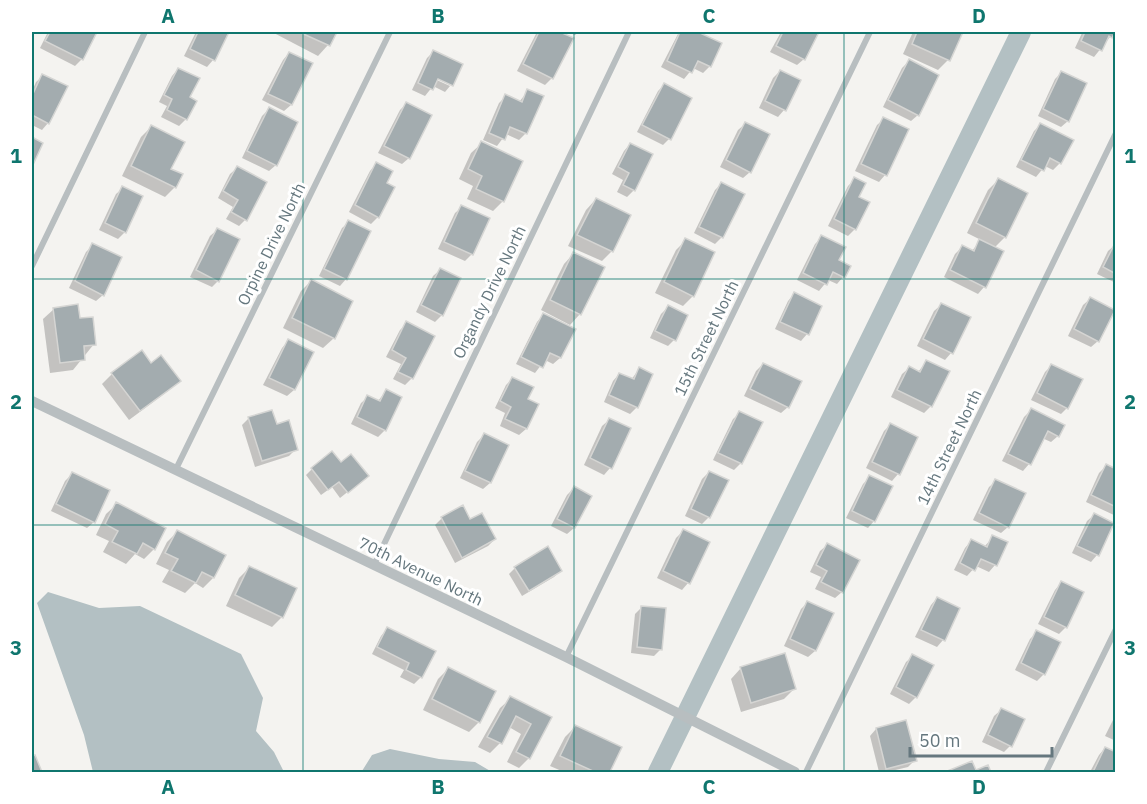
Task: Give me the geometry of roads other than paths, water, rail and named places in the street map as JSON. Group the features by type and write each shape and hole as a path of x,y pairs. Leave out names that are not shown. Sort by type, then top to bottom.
{"street":[{"path":"32,266 145,32"},
{"name":"Orpine Drive North","path":"176,469 390,32"},
{"name":"Organdy Drive North","path":"374,565 629,32"},
{"name":"15th Street North","path":"566,657 870,32"},
{"name":"14th Street North","path":"806,772 1116,133"},
{"name":"70th Avenue North","path":"32,401 566,657 795,772"},
{"path":"1046,772 1116,629"}],"waterway":[{"path":"658,772 1021,32"}]}
